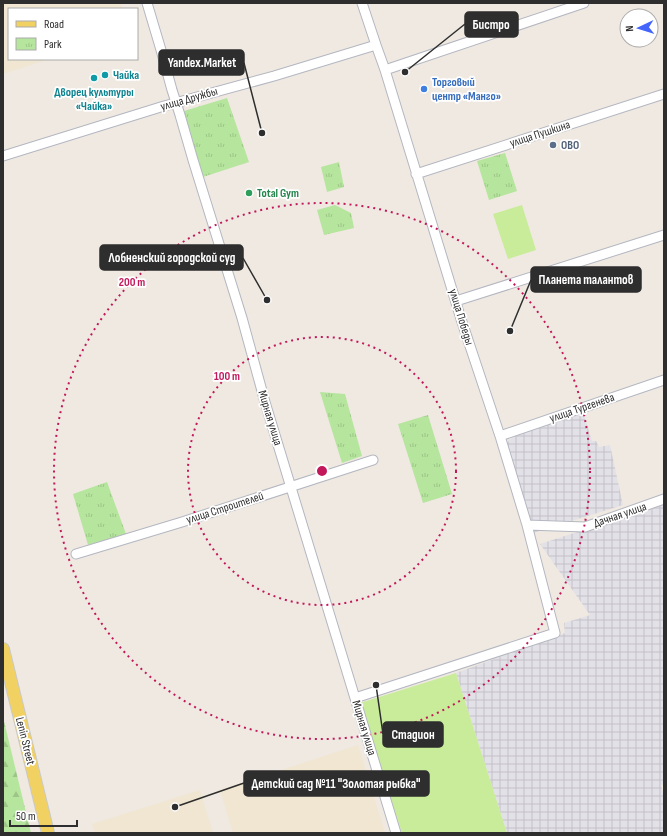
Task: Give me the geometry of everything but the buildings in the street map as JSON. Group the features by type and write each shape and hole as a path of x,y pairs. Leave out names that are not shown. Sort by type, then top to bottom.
{"main road":[{"name":"Lenin Street","path":"3,649 48,833"}],"street":[{"name":"Мирная улица","path":"147,3 265,402 396,833"},
{"name":"улица Победы","path":"355,698 555,632 527,525 500,436 416,174 385,70 362,3"},
{"path":"385,70 584,3"},
{"name":"улица Дружбы","path":"3,156 176,103 274,76 376,45"},
{"name":"улица Пушкина","path":"416,174 664,94"},
{"path":"456,301 664,235"},
{"name":"улица Тургенева","path":"500,436 664,380"},
{"name":"улица Строителей","path":"76,554 182,522 373,460"},
{"name":"Дачная улица","path":"527,525 585,527 664,499"}],"shaded area":[{"path":"3,3 121,3 123,8 8,8 8,60 46,60 3,74"},
{"path":"583,412 592,441 596,441 599,447 610,445 623,505 533,533 506,446 509,440 517,435"},
{"path":"664,504 664,784 661,785 664,796 664,833 507,833 456,673 565,633 564,623 590,615 540,544"},
{"path":"358,745 385,833 233,833 220,790"},
{"path":"200,790 213,833 95,833 92,824"}],"green space":[{"path":"227,98 249,162 203,177 184,111"},
{"path":"505,153 517,191 489,200 477,161"},
{"path":"339,162 344,187 327,192 321,167"},
{"path":"335,205 351,213 354,228 324,235 317,210"},
{"path":"522,205 536,250 508,259 493,214"},
{"path":"320,392 345,394 362,456 342,463"},
{"path":"428,415 452,494 423,503 398,424"},
{"path":"107,482 126,534 88,545 73,494"},
{"path":"456,673 507,833 402,833 360,703"},
{"path":"3,717 31,833 3,833"}],"place":[{"name":"Бистро","path":"405,72"},
{"name":"Чайка","path":"105,75"},
{"name":"Дворец культуры «Чайка»","path":"94,78"},
{"name":"Торговый центр «Манго»","path":"424,89"},
{"name":"Yandex.Market","path":"262,133"},
{"name":"ОВО","path":"553,145"},
{"name":"Total Gym","path":"249,193"},
{"name":"Лобненский городской суд","path":"267,300"},
{"name":"Планета талантов","path":"510,331"},
{"name":"Стадион","path":"376,685"},
{"name":"Детский сад №11 \"Золотая рыбка\"","path":"175,807"}]}
